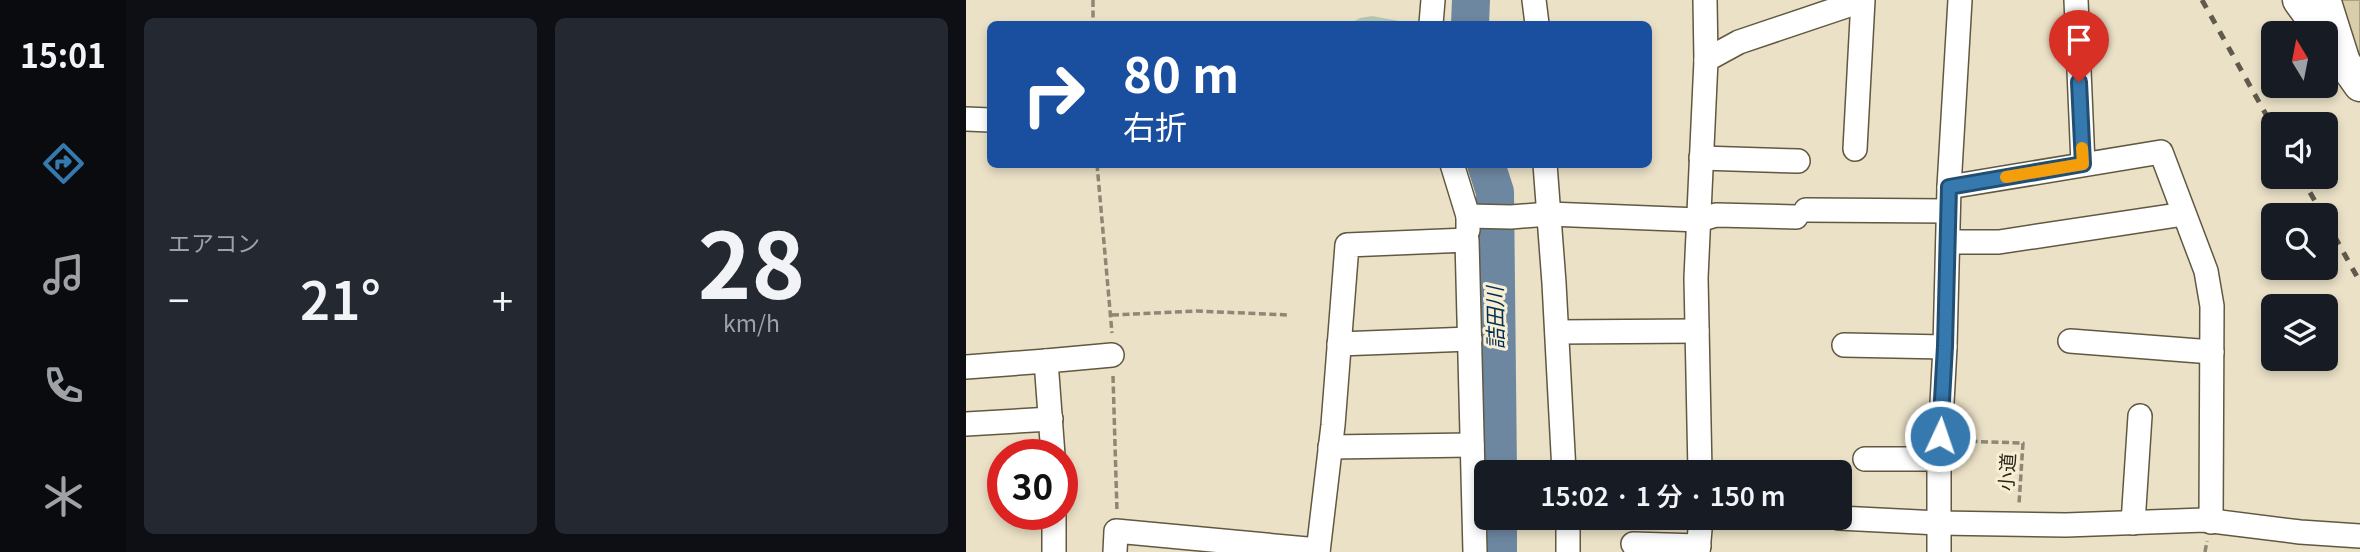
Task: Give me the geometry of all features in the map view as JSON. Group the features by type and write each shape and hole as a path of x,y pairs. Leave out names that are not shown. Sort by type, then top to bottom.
{"street":[{"path":"1431,21 1433,0"},
{"path":"1534,0 1536,21"},
{"path":"1700,460 1697,331 1706,60 1704,0"},
{"path":"1706,60 1739,42 1833,5 1855,0"},
{"path":"1855,149 1863,0"},
{"path":"1939,552 1939,458 1948,211 1960,0"},
{"path":"2076,0 2083,164"},
{"path":"2299,0 2314,21"},
{"path":"2329,0 2355,79"},
{"path":"2338,55 2355,79"},
{"path":"966,119 987,120"},
{"path":"1949,187 2161,152 2206,271 2212,306 2211,522"},
{"path":"1701,158 1798,161"},
{"path":"1453,168 1468,216 1475,552"},
{"path":"1545,168 1563,460"},
{"path":"1468,216 1549,214 1699,220 1716,215 1948,211"},
{"path":"1948,242 2000,242 2183,214"},
{"path":"1115,552 1116,531 1318,551 1331,447 1348,245 1467,240"},
{"path":"1557,332 1697,331"},
{"path":"1339,344 1470,339"},
{"path":"2070,341 2212,352"},
{"path":"1844,345 1945,346"},
{"path":"966,367 1112,355"},
{"path":"1046,361 1052,439"},
{"path":"2133,523 2140,416"},
{"path":"966,424 1051,419"},
{"path":"1331,447 1472,445"},
{"path":"1865,458 1939,458"},
{"path":"1852,518 2018,524 2204,520 2320,543 2360,536"},
{"path":"1054,530 1054,552"},
{"path":"1568,530 1568,552"},
{"path":"1633,544 1698,549 1700,530"}],"path":[{"path":"1093,0 1093,21"},
{"path":"1112,315 1196,311 1289,316"},
{"name":"小道","path":"1958,441 2024,443 2018,524"}],"green space":[{"path":"1372,16 1400,21 1354,21"}],"building":[{"path":"2333,0 2360,0 2360,84"}],"waterway":[{"name":"詰田川","path":"1470,21 1471,0"},
{"name":"詰田川","path":"1487,168 1495,192 1498,460"},
{"name":"詰田川","path":"1498,530 1498,552"}],"railway":[{"path":"2202,0 2265,112"},
{"path":"2308,189 2316,203"},
{"path":"2338,243 2360,282"}],"slow traffic":[{"path":"2006,177 2083,164 2082,148"}],"route":[{"path":"1940,436 1949,187 2083,164 2079,82"}]}
